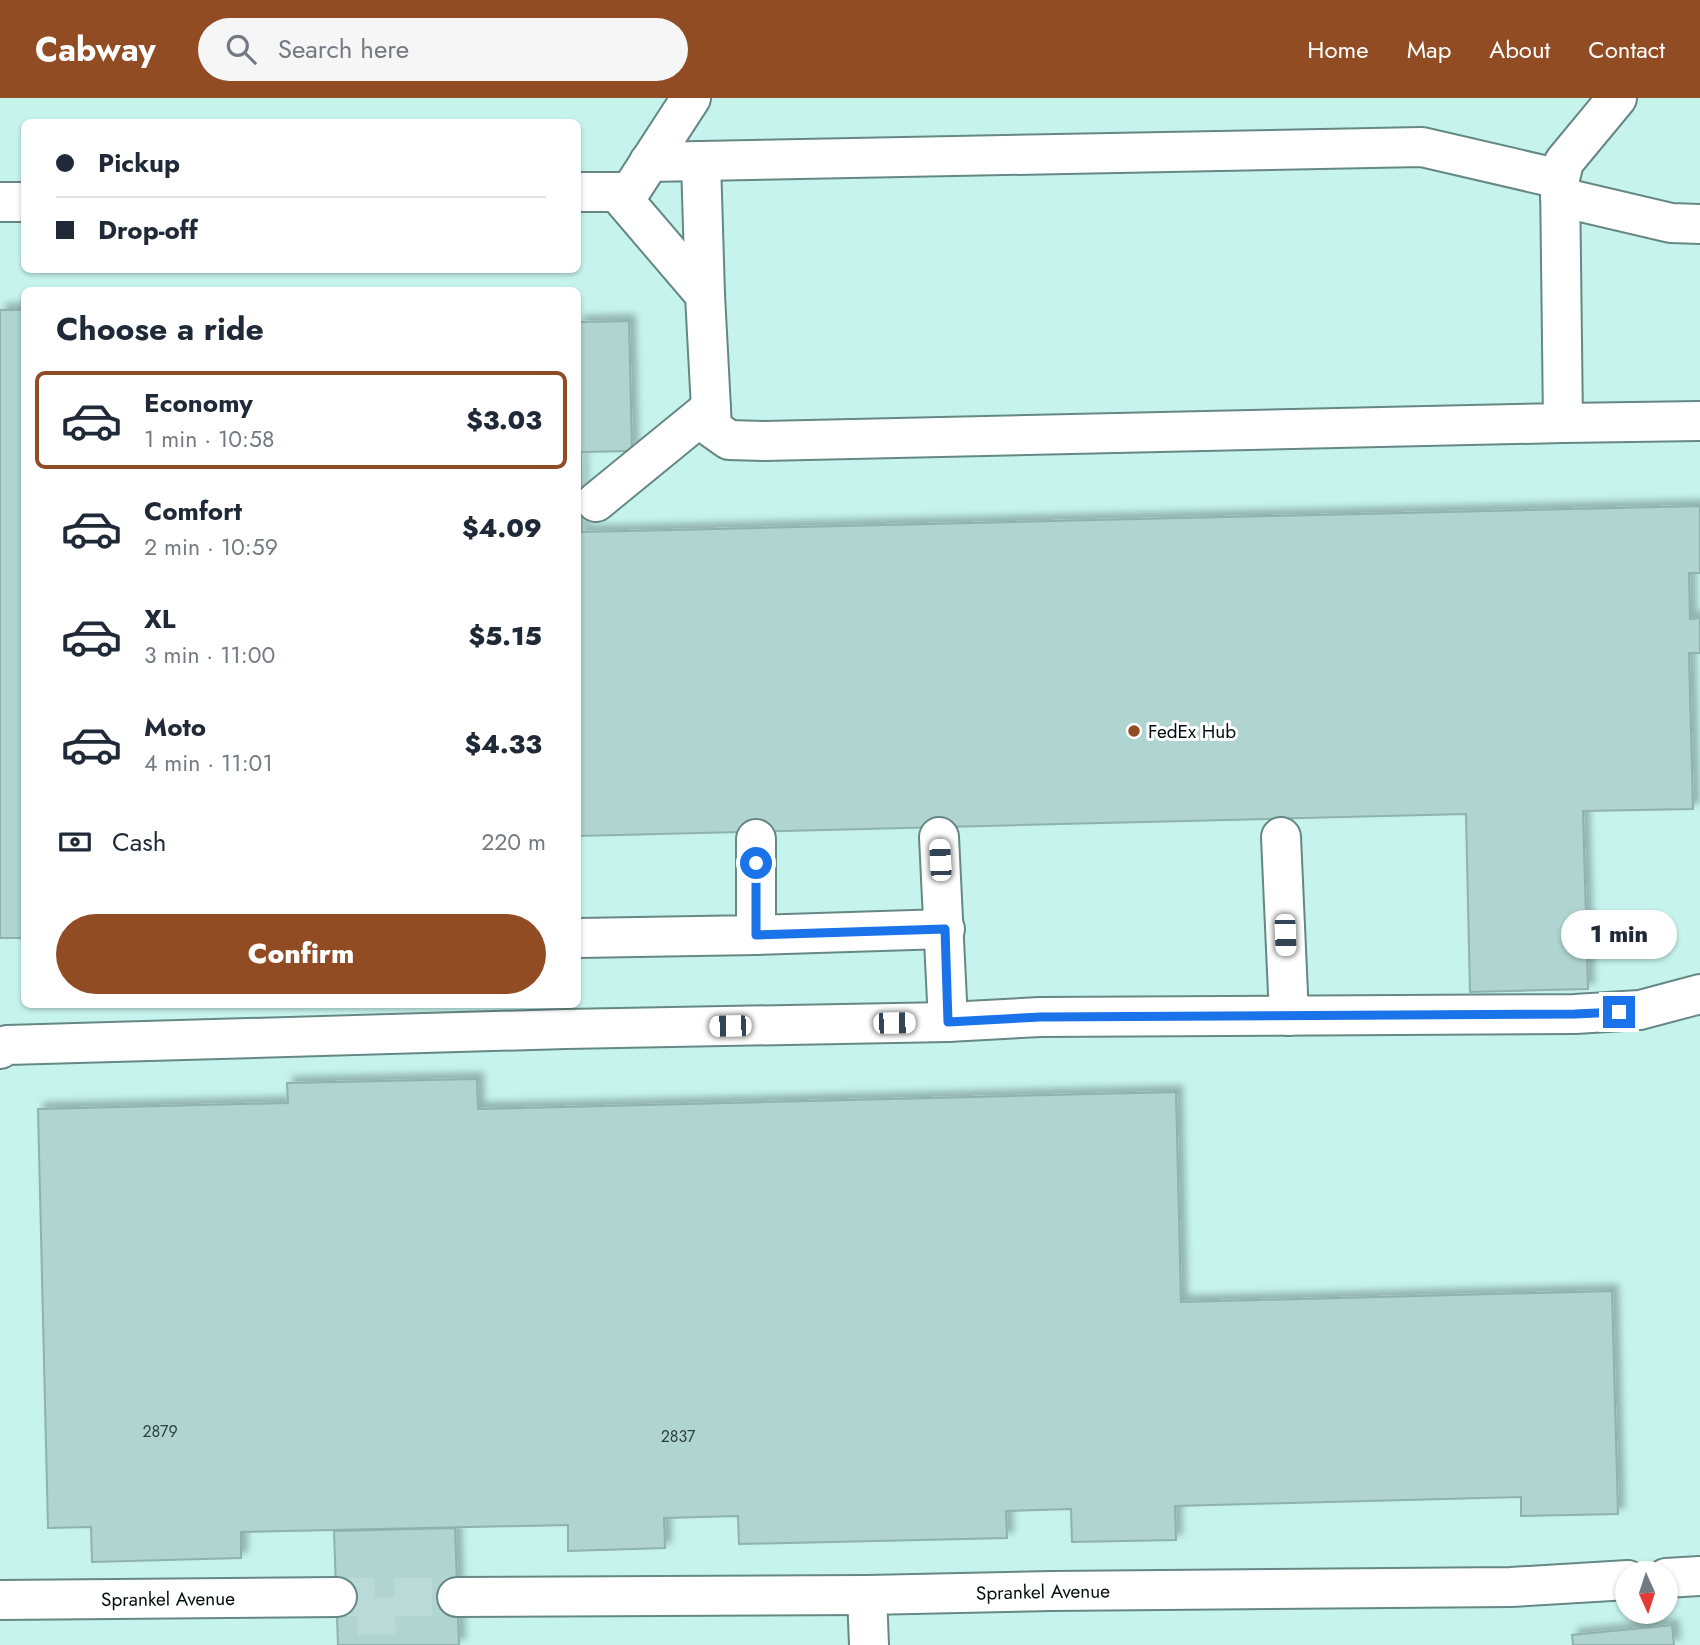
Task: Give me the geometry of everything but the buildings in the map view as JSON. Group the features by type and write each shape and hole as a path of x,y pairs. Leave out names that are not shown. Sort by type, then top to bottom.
{"street":[{"path":"581,192 630,192 691,98"},
{"path":"1563,423 1560,188 1564,162 1617,98"},
{"path":"649,162 1422,147 1671,223 1700,224"},
{"path":"701,161 712,429 729,440 1700,421"},
{"path":"617,192 705,295"},
{"path":"0,202 21,202"},
{"path":"596,502 711,408"},
{"path":"939,837 948,1022"},
{"path":"1280,837 1289,1016"},
{"path":"756,839 756,935"},
{"path":"581,938 945,929"},
{"path":"0,1049 7,1045 307,1020 566,1017 948,1022 1040,1017 1575,1014 1640,1010 1700,994"},
{"path":"1678,1577 1700,1576"},
{"name":"Sprankel Avenue","path":"457,1597 1511,1587 1615,1581"},
{"path":"867,1595 869,1645"},
{"name":"Sprankel Avenue","path":"0,1600 337,1597"}],"shaded area":[{"path":"0,98 1700,98 1700,1645 0,1645"}],"tunnel":[{"path":"337,1597 457,1597"},
{"path":"376,1597 377,1645"}],"place":[{"name":"FedEx Hub","path":"1134,731"}],"route":[{"path":"756,863 756,935 945,929 948,1022 1040,1017 1619,1012"}]}
